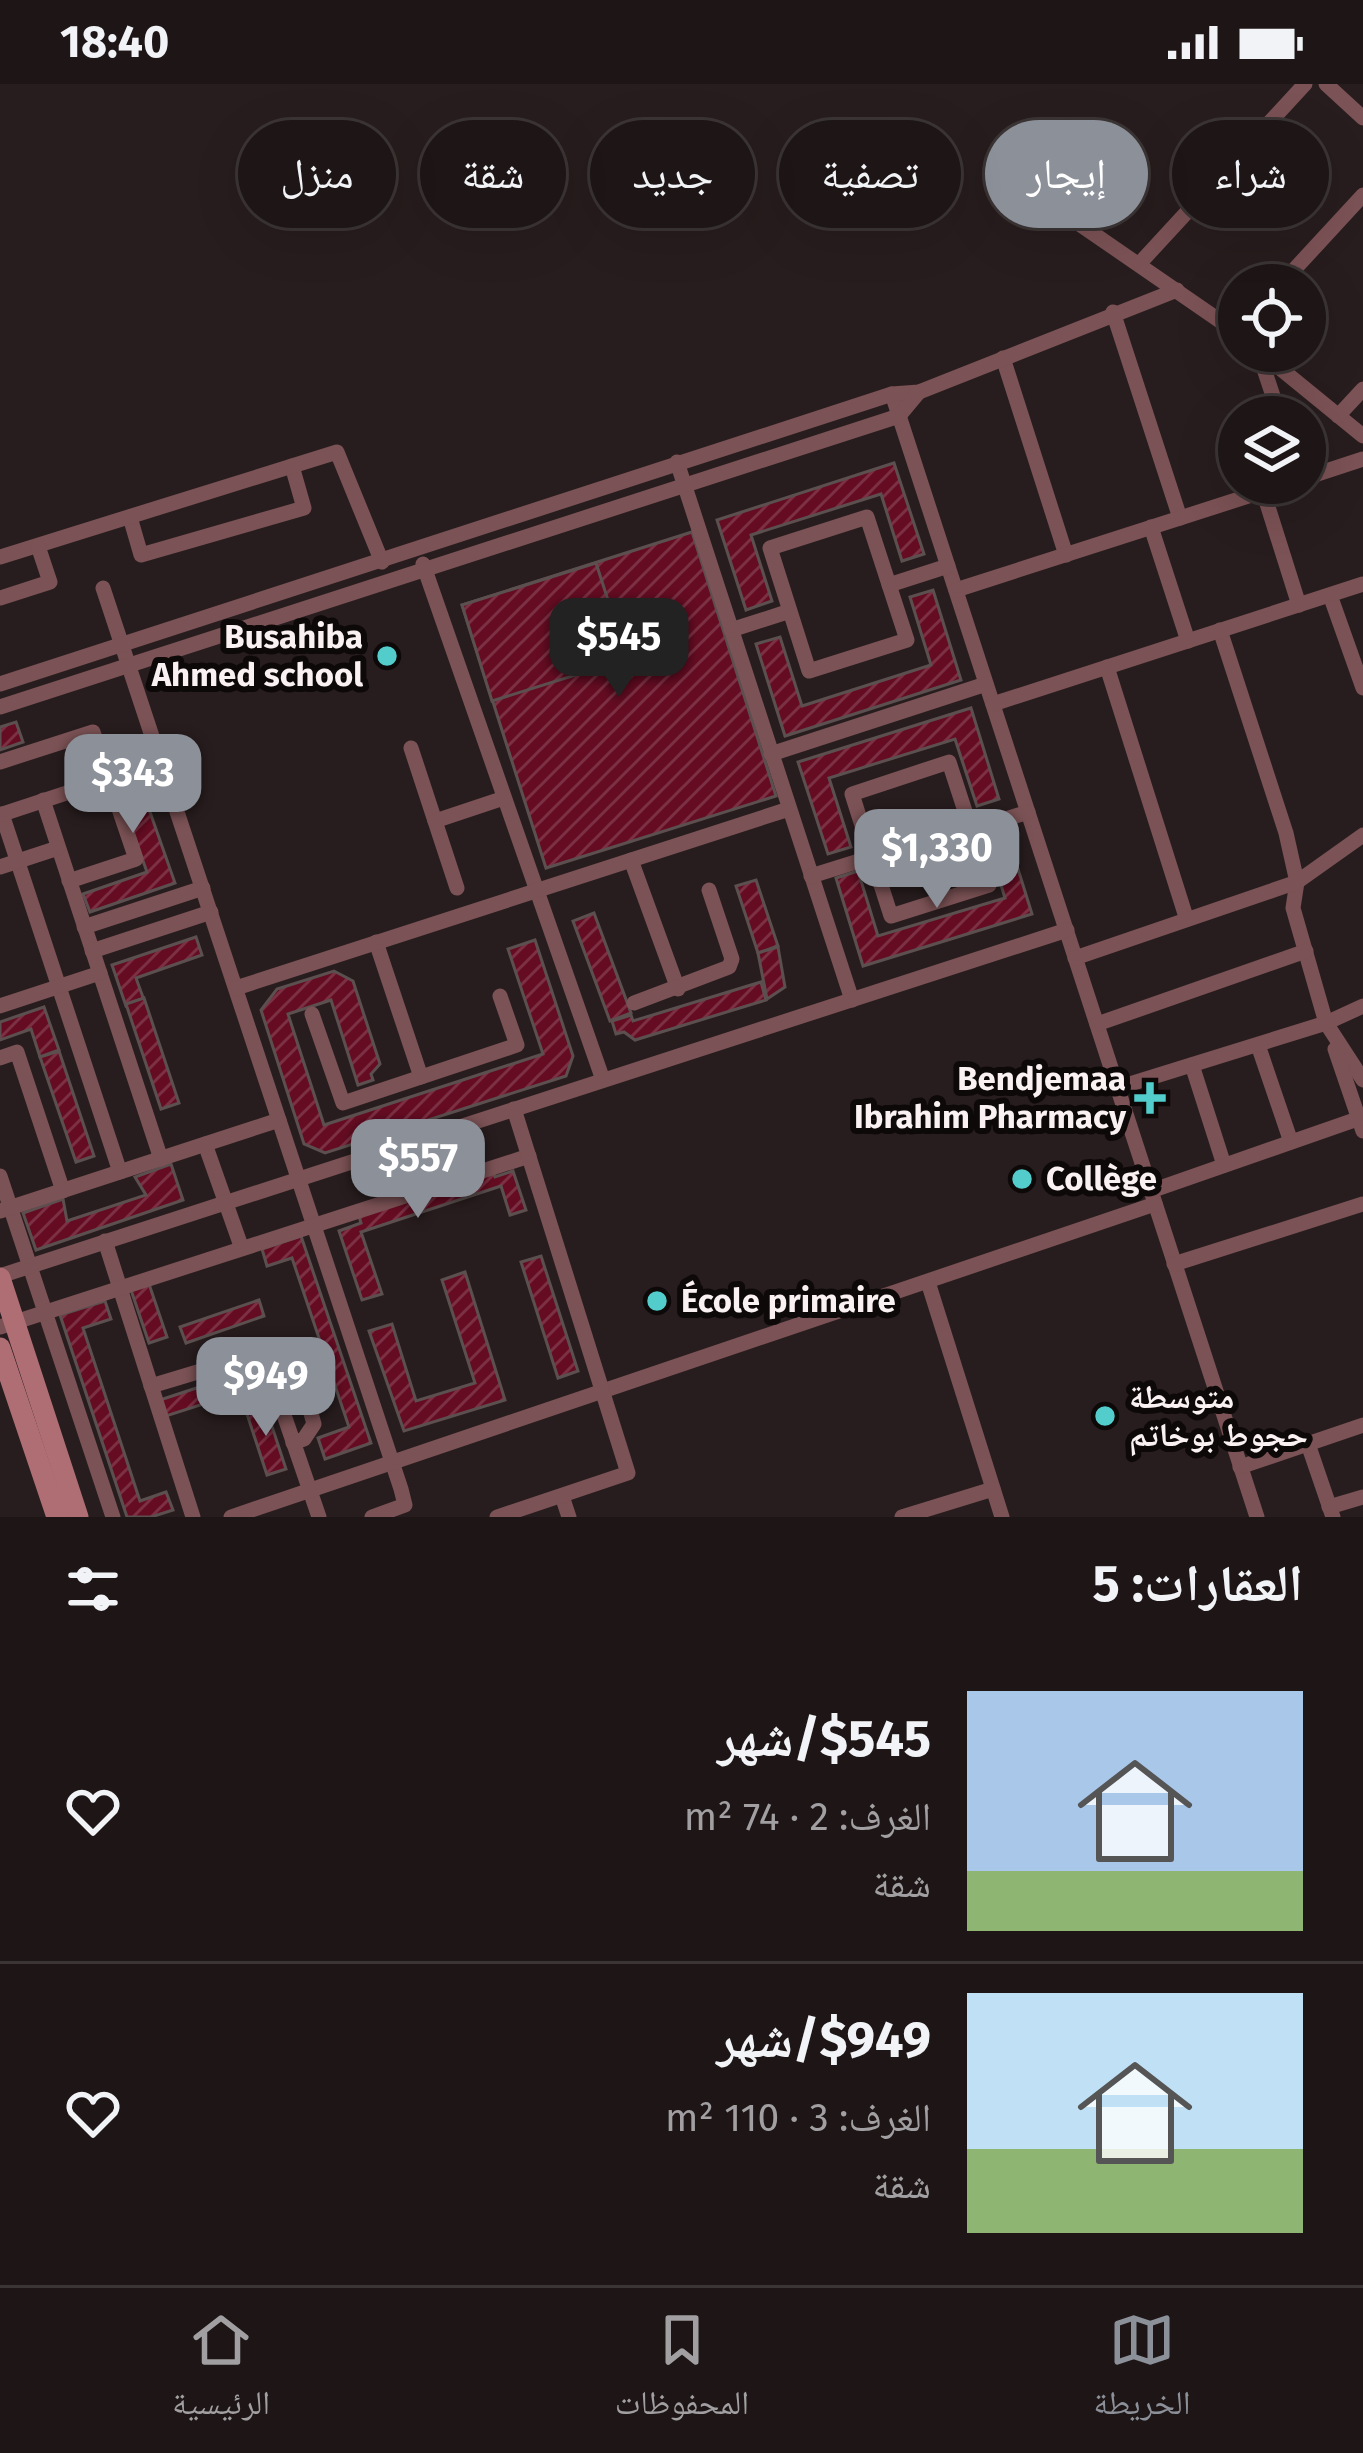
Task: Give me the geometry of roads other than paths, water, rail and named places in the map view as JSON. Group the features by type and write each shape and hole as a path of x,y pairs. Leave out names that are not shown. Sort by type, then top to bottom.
{"main road":[{"path":"0,1277 7,1324 78,1517"},
{"path":"0,1348 57,1517"}],"street":[{"path":"1140,263 1306,84"},
{"path":"1326,84 1363,118"},
{"path":"1299,264 1363,195"},
{"path":"1087,228 1218,318"},
{"path":"0,684 676,462 892,394 919,392 1177,290"},
{"path":"1114,312 1180,518"},
{"path":"1003,358 1066,555"},
{"path":"1284,372 1363,436"},
{"path":"1338,416 1363,389"},
{"path":"0,707 899,416 919,392"},
{"path":"892,394 1256,1517"},
{"path":"0,557 337,452 382,562"},
{"path":"1326,471 1363,459"},
{"path":"676,462 852,1000"},
{"path":"130,517 141,555 304,508 292,466"},
{"path":"956,590 1223,504"},
{"path":"1267,504 1299,605"},
{"path":"867,517 907,640 809,671 790,611 770,548 867,517"},
{"path":"1151,527 1188,641"},
{"path":"0,598 50,582 38,545"},
{"path":"418,550 603,1080"},
{"path":"889,585 948,566"},
{"path":"992,704 1363,584"},
{"path":"103,588 393,1462 406,1511 372,1517"},
{"path":"1330,595 1363,688"},
{"path":"731,630 790,611"},
{"path":"231,1517 928,1282 1153,1197 1224,1165 1362,1122 1326,1023 1293,908 1297,882 1286,832 1220,631"},
{"path":"1107,667 1186,917"},
{"path":"771,754 986,684"},
{"path":"0,762 93,731 136,859 70,881"},
{"path":"411,748 457,888"},
{"path":"949,763 988,885 891,916 872,856 852,794 949,763"},
{"path":"109,779 1,814 120,1172"},
{"path":"435,821 504,798"},
{"path":"43,800 161,1159"},
{"path":"236,988 789,808"},
{"path":"971,830 1028,812"},
{"path":"1075,958 1297,882 1363,835"},
{"path":"0,867 58,848"},
{"path":"811,876 872,856"},
{"path":"632,860 678,989"},
{"path":"85,927 203,888"},
{"path":"634,1003 725,972 732,959 709,890"},
{"path":"92,951 211,912"},
{"path":"0,1277 1067,930"},
{"path":"376,942 422,1077"},
{"path":"1096,1024 1306,951"},
{"path":"0,1006 100,973"},
{"path":"312,1014 343,1103 517,1045 500,996"},
{"path":"1118,1088 1326,1023 1363,1006"},
{"path":"1326,1023 1363,1080"},
{"path":"1258,1045 1291,1142"},
{"path":"0,1058 17,1052 63,1191"},
{"path":"1192,1065 1224,1165"},
{"path":"496,1517 628,1473 514,1109"},
{"path":"5,1210 279,1120"},
{"path":"205,1144 241,1246"},
{"path":"7,1324 529,1156"},
{"path":"0,1176 5,1210 31,1265 113,1517"},
{"path":"1174,1264 1363,1204"},
{"path":"105,1241 193,1517"},
{"path":"928,1282 1002,1517"},
{"path":"151,1386 284,1346 296,1360 314,1424 304,1439 293,1443"},
{"path":"262,1351 319,1517"},
{"path":"1240,1467 1363,1425"},
{"path":"1308,1444 1331,1512 1362,1501"},
{"path":"902,1517 993,1489"}],"place":[{"name":"Busahiba Ahmed school","path":"387,656"},
{"name":"Bendjemaa Ibrahim Pharmacy","path":"1150,1098"},
{"name":"Collège","path":"1022,1179"},
{"name":"École primaire","path":"657,1301"},
{"name":"متوسطة حجوط بوخاتم","path":"1105,1416"}]}
